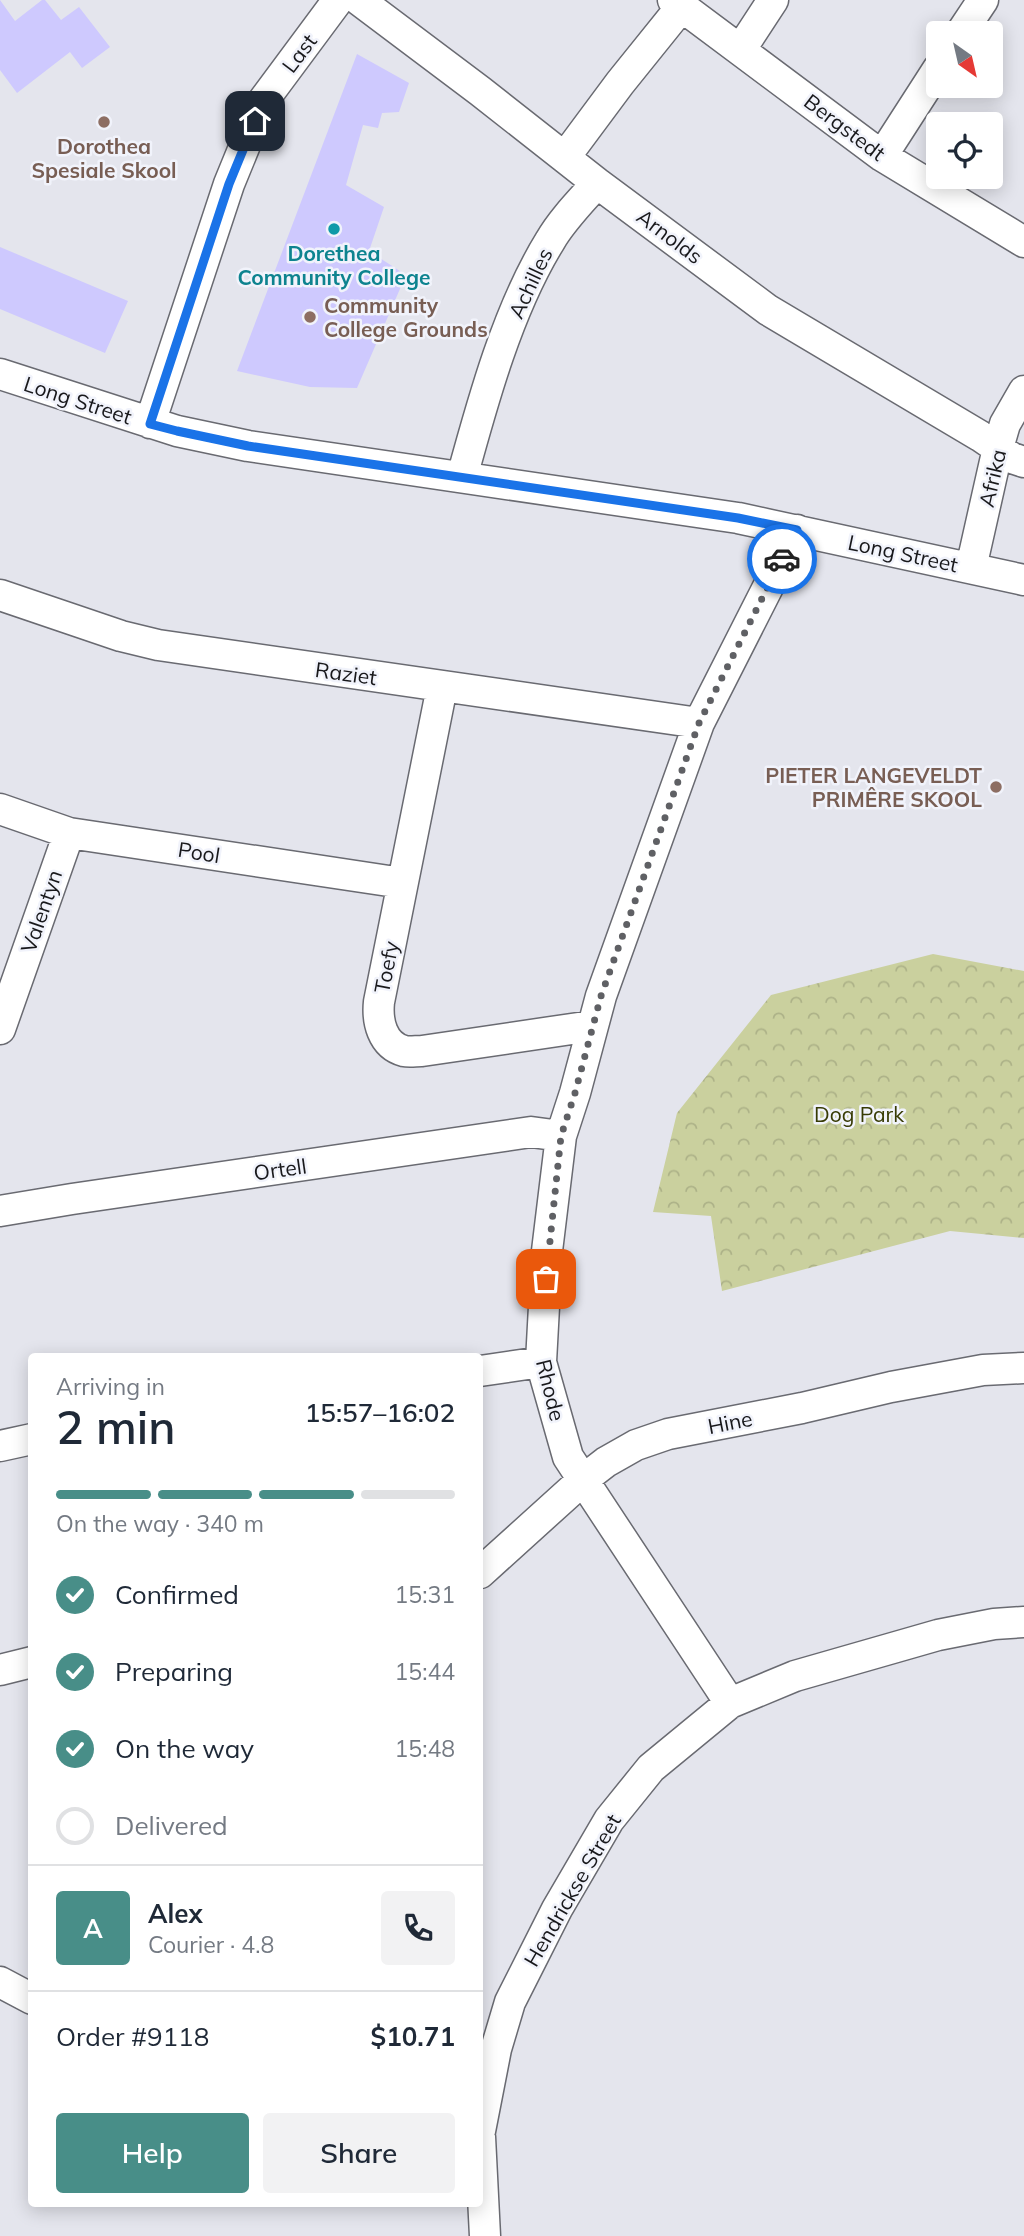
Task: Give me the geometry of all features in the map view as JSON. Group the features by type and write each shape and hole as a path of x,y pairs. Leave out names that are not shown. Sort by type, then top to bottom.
{"street":[{"name":"Last","path":"150,424 229,184 263,101 338,0"},
{"name":"Arnolds","path":"359,0 768,310 1012,458 1024,461"},
{"path":"741,49 773,0"},
{"path":"969,21 983,0"},
{"path":"565,157 677,3"},
{"name":"Bergstedt","path":"677,3 882,156 1024,242"},
{"path":"882,156 926,88"},
{"name":"Achilles","path":"461,477 486,388 533,270 551,238 597,183"},
{"name":"Long Street","path":"0,373 150,424 248,446 738,518 1024,580"},
{"name":"Afrika","path":"971,568 998,448 1006,424 1024,391"},
{"name":"Rhode","path":"730,1703 569,1457 541,1362 547,1251 561,1136 601,996 699,723 797,530"},
{"name":"Raziet","path":"0,596 121,636 158,645 699,723"},
{"name":"Toefy","path":"442,687 378,1015 381,1030 390,1042 402,1051 422,1051 592,1026"},
{"name":"Pool","path":"0,808 69,832 402,883"},
{"name":"Valentyn","path":"0,1029 69,832"},
{"name":"Ortell","path":"0,1211 531,1132 561,1136"},
{"path":"483,1371 541,1362"},
{"name":"Hine","path":"483,1570 584,1479 606,1462 636,1445 668,1434 802,1408 891,1387 984,1370 1024,1368"},
{"path":"0,1446 28,1440"},
{"name":"Hendrickse Street","path":"483,2116 496,2049 510,2002 557,1909 602,1831 651,1768 730,1703 795,1676 938,1635 994,1624 1024,1622"},
{"path":"0,1670 28,1662"},
{"path":"0,1982 28,1997"},
{"path":"483,2196 485,2236"}],"green space":[{"name":"Dog Park","path":"933,954 1024,971 1024,1238 950,1231 722,1291 711,1216 653,1212 677,1113 771,995"}],"building":[{"path":"0,0 15,21 42,0 45,0 61,20 79,7 110,47 82,68 70,52 17,93 0,70"},
{"name":"Dorethea Community College","path":"357,54 409,83 399,112 382,113 378,128 363,125 346,185 384,207 369,251 406,275 357,388 310,387 237,371"},
{"path":"0,247 128,301 105,353 0,309"}],"way so far":[{"path":"546,1279 561,1136 601,996 699,723 782,559"}],"place":[{"name":"Dorothea Spesiale Skool","path":"104,122"},
{"name":"Dorethea Community College","path":"334,229"},
{"name":"Community College Grounds","path":"310,317"},
{"name":"PIETER LANGEVELDT PRIMÊRE SKOOL","path":"996,787"}],"route":[{"path":"255,121 229,184 150,424 248,446 738,518 797,530 782,559"}]}
